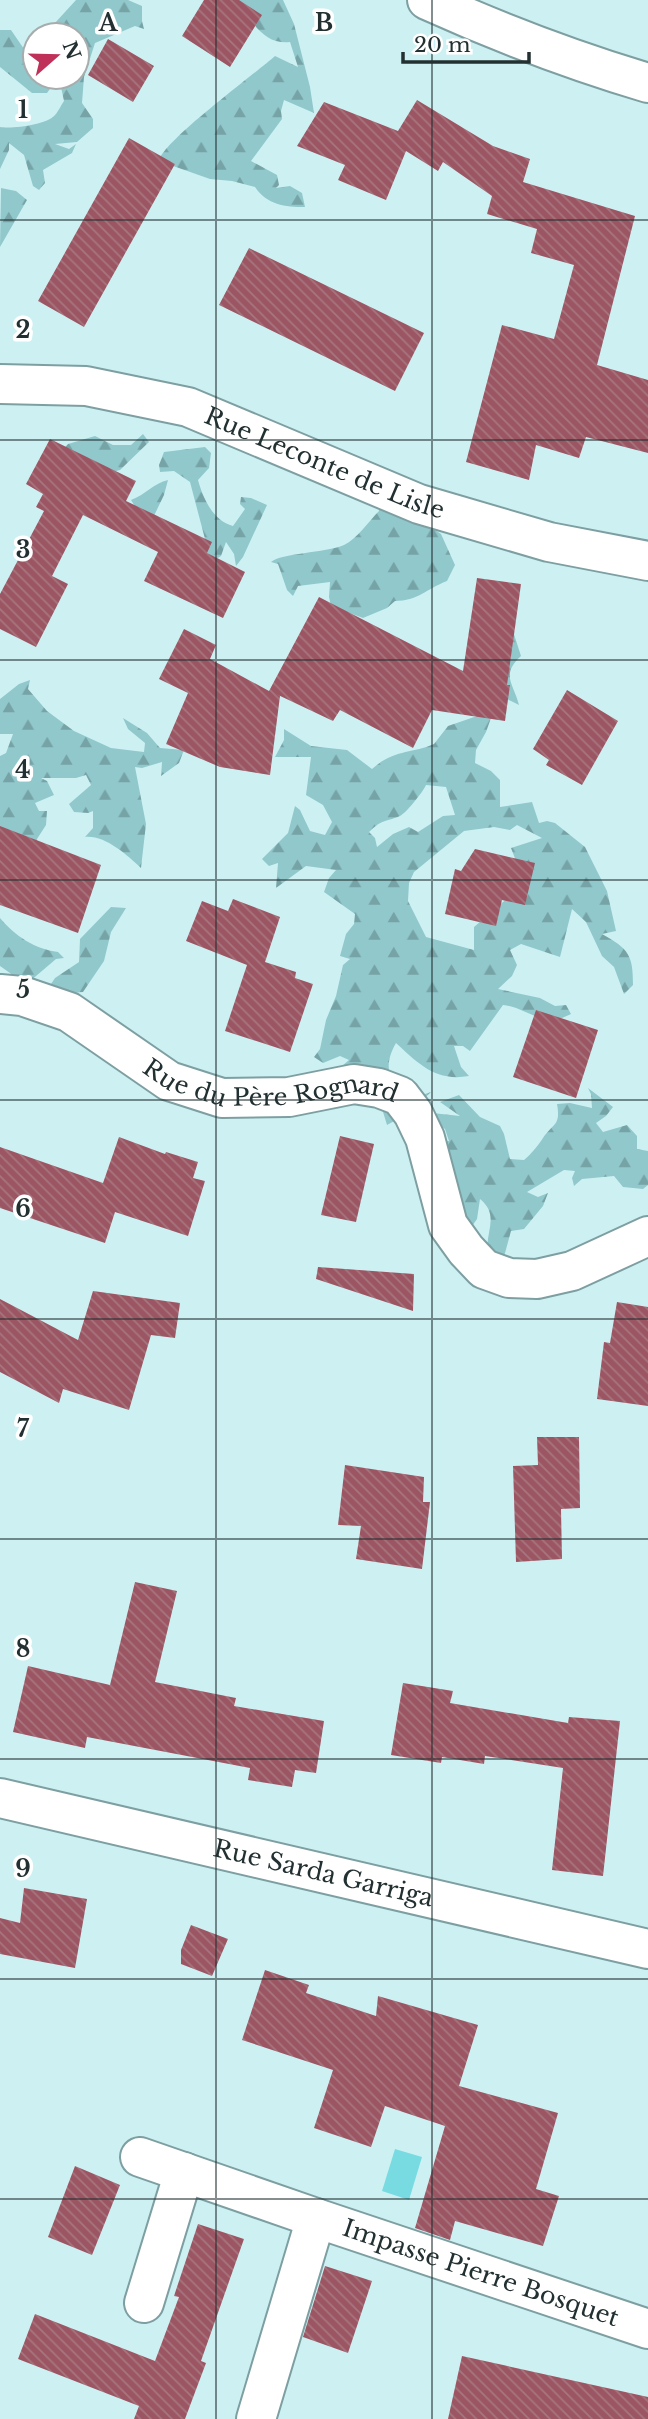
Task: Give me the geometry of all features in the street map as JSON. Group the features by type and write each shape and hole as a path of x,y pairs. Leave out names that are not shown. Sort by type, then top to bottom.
{"street":[{"path":"427,0 500,33 579,63 648,83"},
{"name":"Rue Leconte de Lisle","path":"0,384 86,386 188,407 419,505 549,542 648,561"},
{"name":"Rue du Père Rognard","path":"0,994 22,996 69,1012 169,1081 222,1098 289,1097 354,1084 379,1088 400,1096 414,1114 425,1138 448,1225 484,1269 509,1278 537,1279 572,1271 648,1236"},
{"name":"Rue Sarda Garriga","path":"0,1798 648,1949"},
{"name":"Impasse Pierre Bosquet","path":"140,2157 648,2329"},
{"path":"144,2303 184,2172"},
{"name":"Impasse Pierre Bosquet","path":"256,2419 316,2218"}],"green space":[{"path":"76,0 128,0 142,6 144,29 135,26 95,43 91,55 91,21 57,21"},
{"path":"237,0 283,0 294,24 314,113 284,100 282,119 251,161 277,175 279,185 276,188 290,186 302,193 305,207 277,204 265,198 255,187 210,179 159,161 164,152 192,124 275,56 298,67 290,42 272,40 265,35"},
{"path":"0,30 11,30 21,45 21,84 0,67"},
{"path":"30,91 48,91 47,93"},
{"path":"62,91 83,91 82,103 93,119 93,128 77,142 55,144 69,149 76,144 72,153 43,170 45,183 39,190 33,186 24,155 9,143 9,150 0,169 0,127 45,121 56,114 64,101"},
{"path":"1,188 16,191 27,200 0,247"},
{"path":"143,434 149,442 120,470 90,478 54,460 68,444 95,436 113,445 131,445"},
{"path":"205,447 211,453 209,468 198,480 214,514 233,526 245,509 240,504 241,497 267,505 243,557 236,566 234,554 226,542 221,556 213,561 199,557 205,539 190,482 174,471 160,472 159,465 164,452"},
{"path":"168,480 164,495 151,522 131,500"},
{"path":"375,490 441,534 455,565 447,581 416,597 395,601 387,608 363,618 331,606 330,582 298,586 293,596 287,590 278,564 271,562 284,557 336,548 349,542 379,511"},
{"path":"512,628 521,656 511,669 510,680 519,705 500,693 486,732 476,750 475,763 491,771 500,780 500,807 532,802 539,823 555,823 585,847 607,891 616,931 602,934 628,954 633,985 624,994 614,967 602,956 586,922 572,909 560,957 521,944 510,950 517,965 512,976 498,989 540,998 555,1006 566,1005 571,1014 548,1020 503,1005 470,1051 463,1046 454,1046 461,1067 469,1076 446,1076 428,1069 396,1043 389,1067 395,1086 404,1101 431,1092 407,1114 387,1125 380,1102 345,1075 342,1066 349,1060 340,1056 323,1063 314,1057 320,1049 343,965 350,959 340,956 346,934 354,924 355,914 324,892 329,878 336,870 306,866 276,888 278,863 269,866 262,859 288,833 295,806 300,810 310,831 325,835 332,822 323,805 306,795 311,757 275,757 284,740 284,729 311,746 347,750 372,769 395,755 434,744 448,726 480,715","holes":["426,785 446,787 455,815 443,816 418,832 409,827 393,834 377,847 375,838 369,832 381,823 403,814","517,825 542,838 511,848 516,861 510,896 474,927 474,950 426,937 408,901 409,883 414,872 464,831 494,827 510,830"]},
{"path":"30,680 28,689 47,711 74,731 111,748 144,752 145,743 128,729 123,718 147,733 160,748 184,750 179,763 161,776 162,762 142,768 135,767 146,824 141,868 108,843 85,837 93,828 93,811 74,812 69,804 91,785 86,775 76,778 41,778 47,781 54,795 35,803 39,811 47,811 46,825 37,839 38,848 0,853 0,756 6,753 13,734 0,734 0,699 19,684"},
{"path":"111,907 126,908 111,932 104,961 83,992 61,994 49,987 55,978 79,962 80,939"},
{"path":"0,918 26,941 58,952 64,958 56,959 29,982 17,978 0,966"},
{"path":"588,1088 613,1107 596,1123 603,1132 627,1125 637,1136 637,1149 648,1151 648,1185 643,1189 623,1187 614,1176 582,1179 574,1186 572,1178 575,1171 564,1170 527,1192 538,1197 548,1193 543,1206 524,1229 511,1231 499,1275 488,1248 490,1213 480,1199 477,1219 470,1229 448,1247 439,1141 449,1141 445,1129 423,1112 460,1116 440,1102 459,1095 480,1117 500,1126 510,1159 524,1160 555,1124 558,1116 557,1104 570,1103 592,1108"}],"shaded area":[{"path":"395,2149 422,2157 409,2200 382,2191"}],"building":[{"path":"204,0 239,0 262,15 230,67 182,36"},
{"path":"108,39 154,66 133,102 91,77 91,70"},
{"path":"417,100 493,146 530,159 523,182 635,216 597,365 648,380 648,453 586,437 579,458 536,445 529,480 466,462 502,325 554,339 574,265 531,253 537,229 487,214 492,196 443,162 438,171 406,151 386,200 338,180 345,165 297,146 324,102 398,131"},
{"path":"129,138 175,164 84,327 38,301"},
{"path":"249,248 424,333 395,391 219,305"},
{"path":"50,439 136,481 126,501 212,542 207,553 245,572 223,618 144,581 158,552 83,515 52,576 68,584 36,647 0,629 0,594 44,511 36,507 43,494 26,484"},
{"path":"477,578 521,584 507,685 510,685 505,721 432,710 413,748 340,710 333,721 276,694 280,696 270,775 220,767 166,744 188,693 159,679 184,629 216,645 210,659 269,691 319,597 463,671"},
{"path":"567,690 618,721 582,785 546,765 549,760 533,749"},
{"path":"0,826 101,865 78,933 0,905"},
{"path":"475,849 535,863 525,905 502,900 496,926 445,914 455,869 461,871"},
{"path":"233,899 280,917 265,962 296,972 295,978 313,984 290,1052 225,1031 247,965 186,941 202,901 228,911"},
{"path":"536,1010 598,1030 576,1098 513,1077"},
{"path":"340,1136 374,1144 356,1222 321,1215"},
{"path":"119,1137 165,1154 166,1152 198,1162 193,1178 205,1181 188,1236 115,1212 105,1243 0,1208 0,1147 103,1183"},
{"path":"318,1267 414,1274 413,1311 316,1279"},
{"path":"93,1291 180,1303 175,1338 151,1335 129,1410 63,1389 59,1403 0,1372 0,1299 78,1340"},
{"path":"617,1302 648,1307 648,1406 597,1399 604,1342 610,1343"},
{"path":"537,1437 579,1437 580,1508 561,1509 562,1559 516,1562 513,1466 538,1465"},
{"path":"345,1465 424,1477 423,1502 430,1502 422,1569 356,1559 361,1526 338,1525"},
{"path":"135,1582 177,1591 155,1682 236,1698 234,1706 324,1721 316,1773 295,1770 292,1787 248,1780 250,1768 87,1737 85,1748 13,1732 28,1666 110,1685"},
{"path":"403,1683 453,1691 450,1703 568,1723 569,1717 620,1721 603,1876 552,1870 563,1768 485,1756 484,1764 442,1757 441,1763 391,1755"},
{"path":"24,1888 87,1899 75,1968 0,1954 0,1918 20,1923"},
{"path":"191,1925 228,1939 212,1976 181,1964 181,1950"},
{"path":"265,1970 309,1985 306,1993 376,2016 378,1996 478,2025 459,2086 558,2113 536,2189 559,2196 543,2246 455,2221 450,2240 415,2228 445,2126 385,2106 371,2147 314,2128 333,2070 242,2040"},
{"path":"75,2166 120,2185 92,2255 48,2237"},
{"path":"198,2224 244,2239 201,2361 206,2363 185,2419 134,2419 139,2406 18,2359 35,2314 155,2361 179,2297 174,2296"},
{"path":"325,2266 372,2281 348,2353 303,2337"},
{"path":"462,2356 648,2397 648,2419 448,2419"}]}
